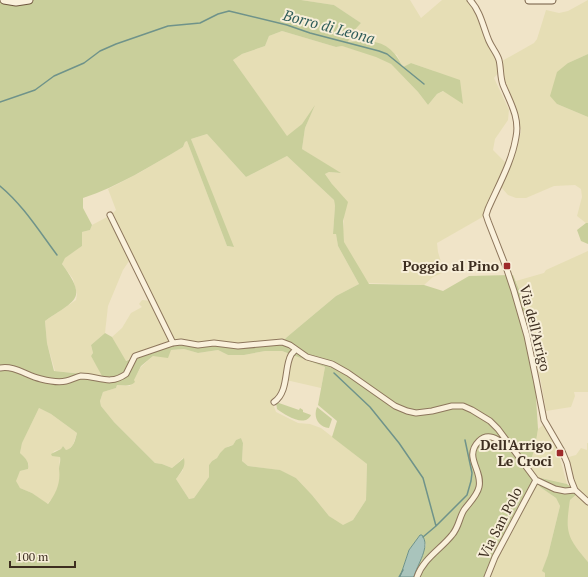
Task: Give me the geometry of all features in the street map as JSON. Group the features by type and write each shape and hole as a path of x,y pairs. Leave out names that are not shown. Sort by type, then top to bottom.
{"main road":[{"path":"4,0 16,2 29,0"},
{"path":"529,0 552,0"}],"street":[{"name":"Via dell'Arrigo","path":"470,0 482,19 490,43 500,61 502,83 513,107 517,127 512,153 486,215 514,291 532,358 544,420 562,451 575,490 588,502"},
{"path":"110,215 173,342"},
{"path":"0,368 7,366 26,375 54,382 67,381 82,376 113,380 126,374 135,356 173,342 193,345 214,343 238,346 282,342 290,345 295,350 307,357 332,364 348,373 395,406 407,411 416,413 452,406 463,406 472,410 490,421 498,428 536,480 555,489 575,490"},
{"path":"274,402 277,400 286,380 290,356 295,350"},
{"path":"417,577 430,556 453,535 458,527 462,513 477,493 479,480 472,452 478,442 487,436 493,437 512,448"},
{"name":"Via San Polo","path":"487,577 495,558 536,480"}],"shaded area":[{"path":"301,0 410,0 421,18 442,0 470,0 497,54 500,71 494,78 509,110 508,120 495,139 493,150 507,164 486,215 437,243 444,272 433,277 424,285 367,283 344,243 344,214 332,184 325,174 329,172 339,173 302,149 305,128 314,107 302,124 287,137 233,60 242,54 265,46 269,36 282,31 336,47 342,46 376,56 391,64 418,92 428,105 437,94 444,91 434,71 411,63 403,67 397,55 361,40 347,42 351,34 361,23 334,5"},
{"path":"588,0 588,54 568,63 557,104 588,117 588,223 586,223 577,216 582,197 581,189 575,185 554,186 526,198 516,198 508,195 501,187 515,154 521,131 516,109 504,78 502,61 534,43 537,39 546,10 559,13 568,11"},
{"path":"207,134 246,177 287,156 334,200 333,234 336,233 338,246 359,284 336,296 282,342 250,345 175,342 111,215 116,210 108,189 183,147 187,141 227,246 233,247 191,139"},
{"path":"109,216 131,258 123,270 108,306 105,333 91,345 93,353 91,356 103,376 55,371 47,343 45,321 76,300 77,294 73,279 62,264 64,258 82,246 82,232 90,230 92,225"},
{"path":"588,251 588,392 574,392 575,396 571,407 546,411 523,300 516,281 544,273 546,270"},
{"path":"142,300 152,301 173,342 125,361 112,337 122,328 131,313 142,307 139,304"},
{"path":"184,349 198,353 218,350 228,355 244,355 265,351 282,351 325,367 321,388 286,380 280,394 273,404 276,412 298,423 310,424 321,428 367,464 366,500 353,520 343,526 329,516 296,478 279,470 248,466 242,461 243,443 241,438 236,440 233,445 229,446 212,461 209,465 209,477 194,498 189,499 176,479 183,470 183,458 172,468 155,463 114,422 101,406 100,401 103,392 116,388 117,385 130,386 141,367 153,356 171,350"},
{"path":"39,408 51,414 77,433 73,445 69,449 66,450 63,446 61,449 54,451 52,456 60,456 60,482 54,497 47,504 32,493 20,488 15,481 20,471 28,469 29,465 27,461 20,453 22,442"},
{"path":"543,425 557,448 567,484 542,478 540,487 556,498 560,506 543,571 545,573 545,577 487,577 529,467 535,447 538,429"},
{"path":"587,443 588,562 572,544 568,535 567,516 570,500 578,493 565,458 576,455 581,448 587,450"}],"green space":[{"path":"0,0 301,0 334,5 361,23 351,34 348,42 366,41 381,44 393,52 403,67 411,63 460,80 463,104 443,91 437,94 428,105 418,92 391,64 376,57 342,46 336,47 282,31 269,36 265,46 242,54 233,60 287,136 302,124 315,105 305,128 302,149 341,173 329,172 325,174 348,202 343,221 344,242 369,284 424,285 443,291 469,276 513,275 523,299 533,350 538,429 535,447 529,467 536,476 487,577 414,577 426,545 422,535 420,535 409,550 400,577 0,577","holes":["207,134 246,177 287,156 334,200 333,234 336,234 338,246 359,284 336,296 282,342 238,347 208,344 167,345 126,361 112,337 105,333 91,345 93,353 91,356 102,376 54,371 47,343 45,321 71,303 75,298 75,285 62,264 65,258 82,246 82,232 90,230 92,225 83,208 83,198 109,188 134,175 183,147 187,141 227,246 234,247 191,139","184,349 198,353 218,350 228,355 244,355 265,351 282,351 325,367 318,405 337,421 332,437 367,464 366,500 353,520 343,525 329,516 296,478 280,470 248,466 242,461 243,443 241,438 236,440 233,445 225,448 217,458 212,461 209,465 209,477 194,498 189,499 176,479 184,467 184,458 172,468 155,463 114,422 101,406 100,401 103,392 116,388 117,385 133,384 141,366 153,356 168,358 171,350","39,408 51,414 77,433 74,443 69,449 66,450 63,446 61,449 51,454 52,456 60,457 59,483 56,492 48,504 32,493 20,488 16,481 20,471 28,469 27,460 20,453 22,443"]},
{"path":"588,54 588,117 557,104 550,96 557,72 568,63"},
{"path":"588,223 588,244 581,241 577,230"},
{"path":"276,402 299,410 300,408 303,412 311,415 308,419 304,420 295,419 277,409"},
{"path":"317,407 332,419 329,428 322,426 317,421"},
{"path":"541,478 567,484 578,493 570,500 568,528 572,540 588,562 588,577 545,577 545,573 542,571 548,555 560,506 556,498 540,487 538,481"}],"water":[{"path":"420,535 422,535 425,545 414,577 400,577 409,550"}],"waterway":[{"name":"Borro di Leona","path":"0,102 35,90 54,76 84,63 100,51 116,44 168,26 200,23 218,14 229,11 287,25 310,33 379,51 387,54 424,84"},
{"path":"0,186 16,201 57,255"},
{"path":"334,373 370,407 399,443 423,478 436,526"},
{"path":"423,537 467,495 472,473 465,440"},
{"path":"399,577 403,570"}],"place":[{"name":"Poggio al Pino","path":"507,266"},
{"name":"Dell'Arrigo Le Croci","path":"560,453"}]}
